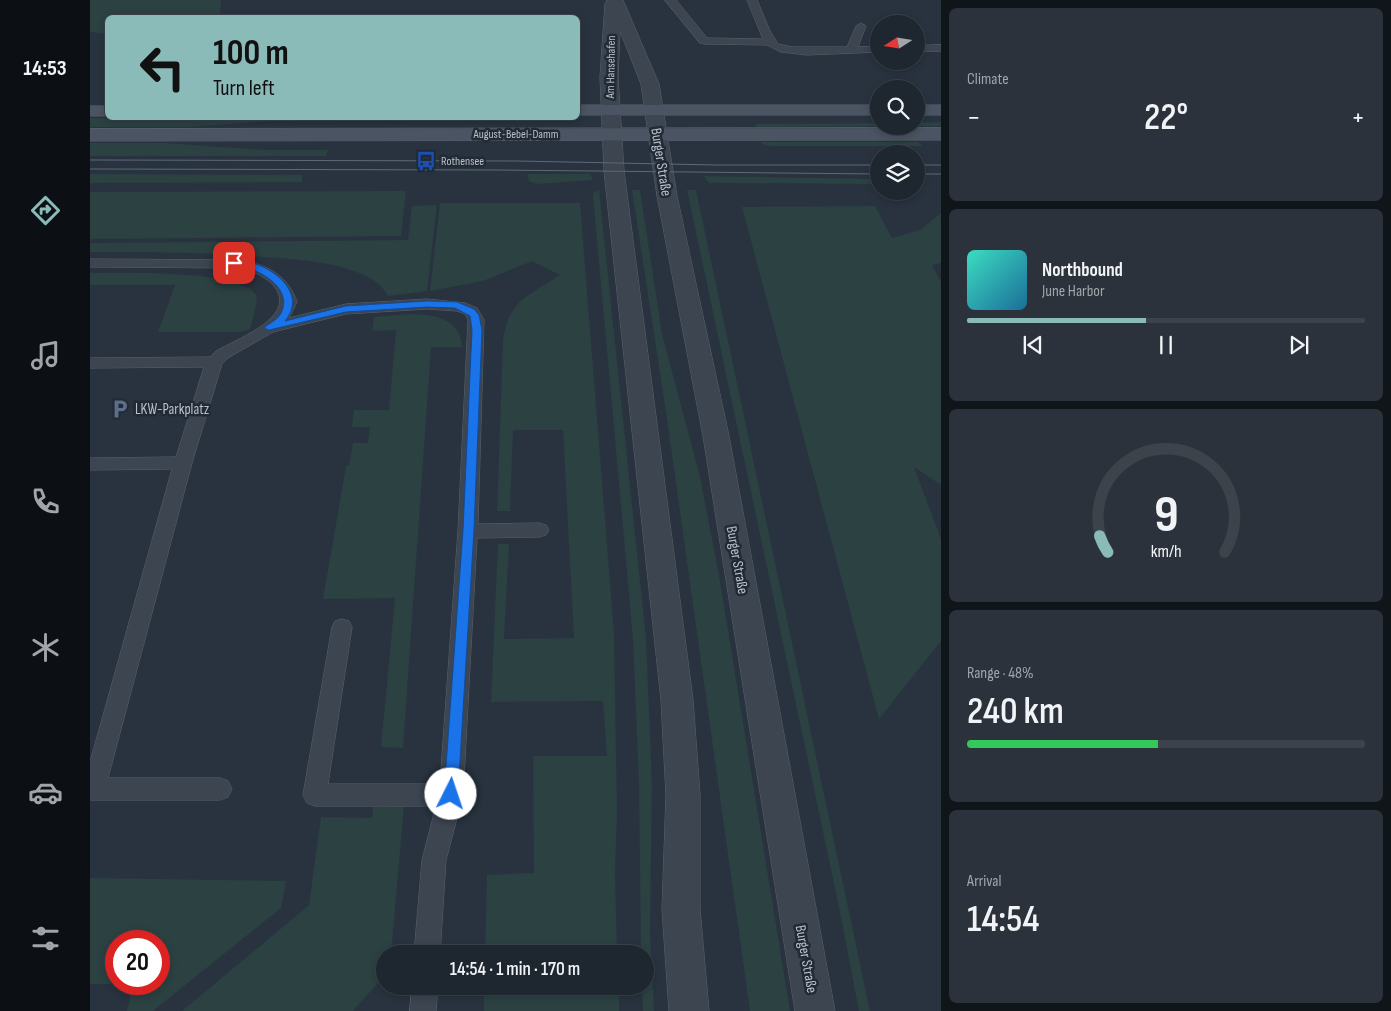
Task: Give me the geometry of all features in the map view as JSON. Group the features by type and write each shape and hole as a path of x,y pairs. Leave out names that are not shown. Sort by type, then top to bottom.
{"main road":[{"name":"August-Bebel-Damm","path":"90,134 611,122 654,110 870,110"},
{"path":"925,110 941,110"},
{"path":"90,111 105,111"},
{"name":"August-Bebel-Damm","path":"580,111 611,122 657,134 938,137"}],"street":[{"name":"Am Hansehafen","path":"614,0 650,84 654,110"},
{"name":"Am Hansehafen","path":"611,122 609,71 614,0"},
{"name":"Burger Straße","path":"654,110 667,196 716,436 815,1011"},
{"path":"611,122 615,185 663,576 680,737 683,795 681,909 690,1011"}],"lane":[{"path":"670,0 704,41 770,42"},
{"path":"752,0 770,42 776,47 786,50 870,49"},
{"path":"851,50 861,26"},
{"path":"925,49 941,48"},
{"path":"90,263 243,264 259,269 282,285 288,296 285,314 279,322 228,350 214,362 183,463 92,789 220,789"},
{"path":"269,328 326,313 356,308 451,304 471,311 476,320 468,530 451,794 434,860 429,945"},
{"path":"90,363 214,362"},
{"path":"90,464 183,463"},
{"path":"468,530 539,530"},
{"path":"342,627 315,795 451,794"},
{"path":"423,1011 424,995"}],"green space":[{"path":"90,0 221,0 220,15 105,15 105,34 90,32"},
{"path":"90,118 105,118 105,120 285,120 188,127 90,127"},
{"path":"941,122 941,126 925,126 925,123"},
{"path":"870,123 870,126 756,127 755,124"},
{"path":"762,142 917,142 922,145 769,146 762,144"},
{"path":"90,143 166,143 264,150 328,150 326,156 90,156"},
{"path":"90,174 302,175 302,182 90,183"},
{"path":"527,174 590,174 593,180 536,184 529,181"},
{"path":"704,176 870,179 870,184 709,183"},
{"path":"599,190 646,638 652,784 651,945 641,945 639,783 633,639 594,192"},
{"path":"632,190 640,190 662,334 700,477 719,575 790,1011 750,1011 667,419"},
{"path":"687,190 696,190 870,1011 859,1011 839,907"},
{"path":"406,191 401,236 90,239 90,192"},
{"path":"440,203 580,203 614,634 617,945 485,945 487,875 534,873 533,756 607,756 603,701 491,702 498,544 509,544 504,639 574,638 563,430 513,430 510,511 497,511 503,341 506,327 510,316 522,300 560,275 532,261 483,281 430,291"},
{"path":"437,205 427,291 388,296 378,284 366,276 341,267 301,260 197,253 90,252 90,243 408,240 412,206"},
{"path":"875,206 892,238 920,230 941,213 941,263 932,265 941,282 941,485 914,467 941,539 941,641 879,719 742,207"},
{"path":"90,273 178,274 228,281 246,287 257,298 250,329 240,332 158,332 175,285 90,285"},
{"path":"408,314 426,315 451,323 460,337 462,347 431,347 403,748 381,747 395,598 323,599 346,466 349,466 353,443 368,443 370,427 352,427 354,410 389,410 396,330 372,331 374,317"},
{"path":"404,806 392,945 376,945 376,985 353,1011 182,1011 309,905 321,817 372,818 373,807"},
{"path":"90,878 286,881 281,908 153,1011 127,1011 131,995 170,995 170,930 105,930 105,984 90,984"},
{"path":"484,995 619,995 619,1011 484,1011"},
{"path":"642,995 653,995 654,1011 643,1011"}],"tram line":[{"path":"90,160 518,161 716,165 870,165"},
{"path":"925,165 941,165"},
{"path":"90,169 496,170 870,174"},
{"path":"925,174 941,174"}],"place":[{"name":"Rothensee","path":"426,161"},
{"name":"LKW-Parkplatz","path":"120,409"}],"route":[{"path":"234,263 251,266 267,273 282,285 287,292 289,301 285,314 279,322 269,328 326,313 356,308 451,304 464,307 474,315 477,330 468,530 451,794"}]}
